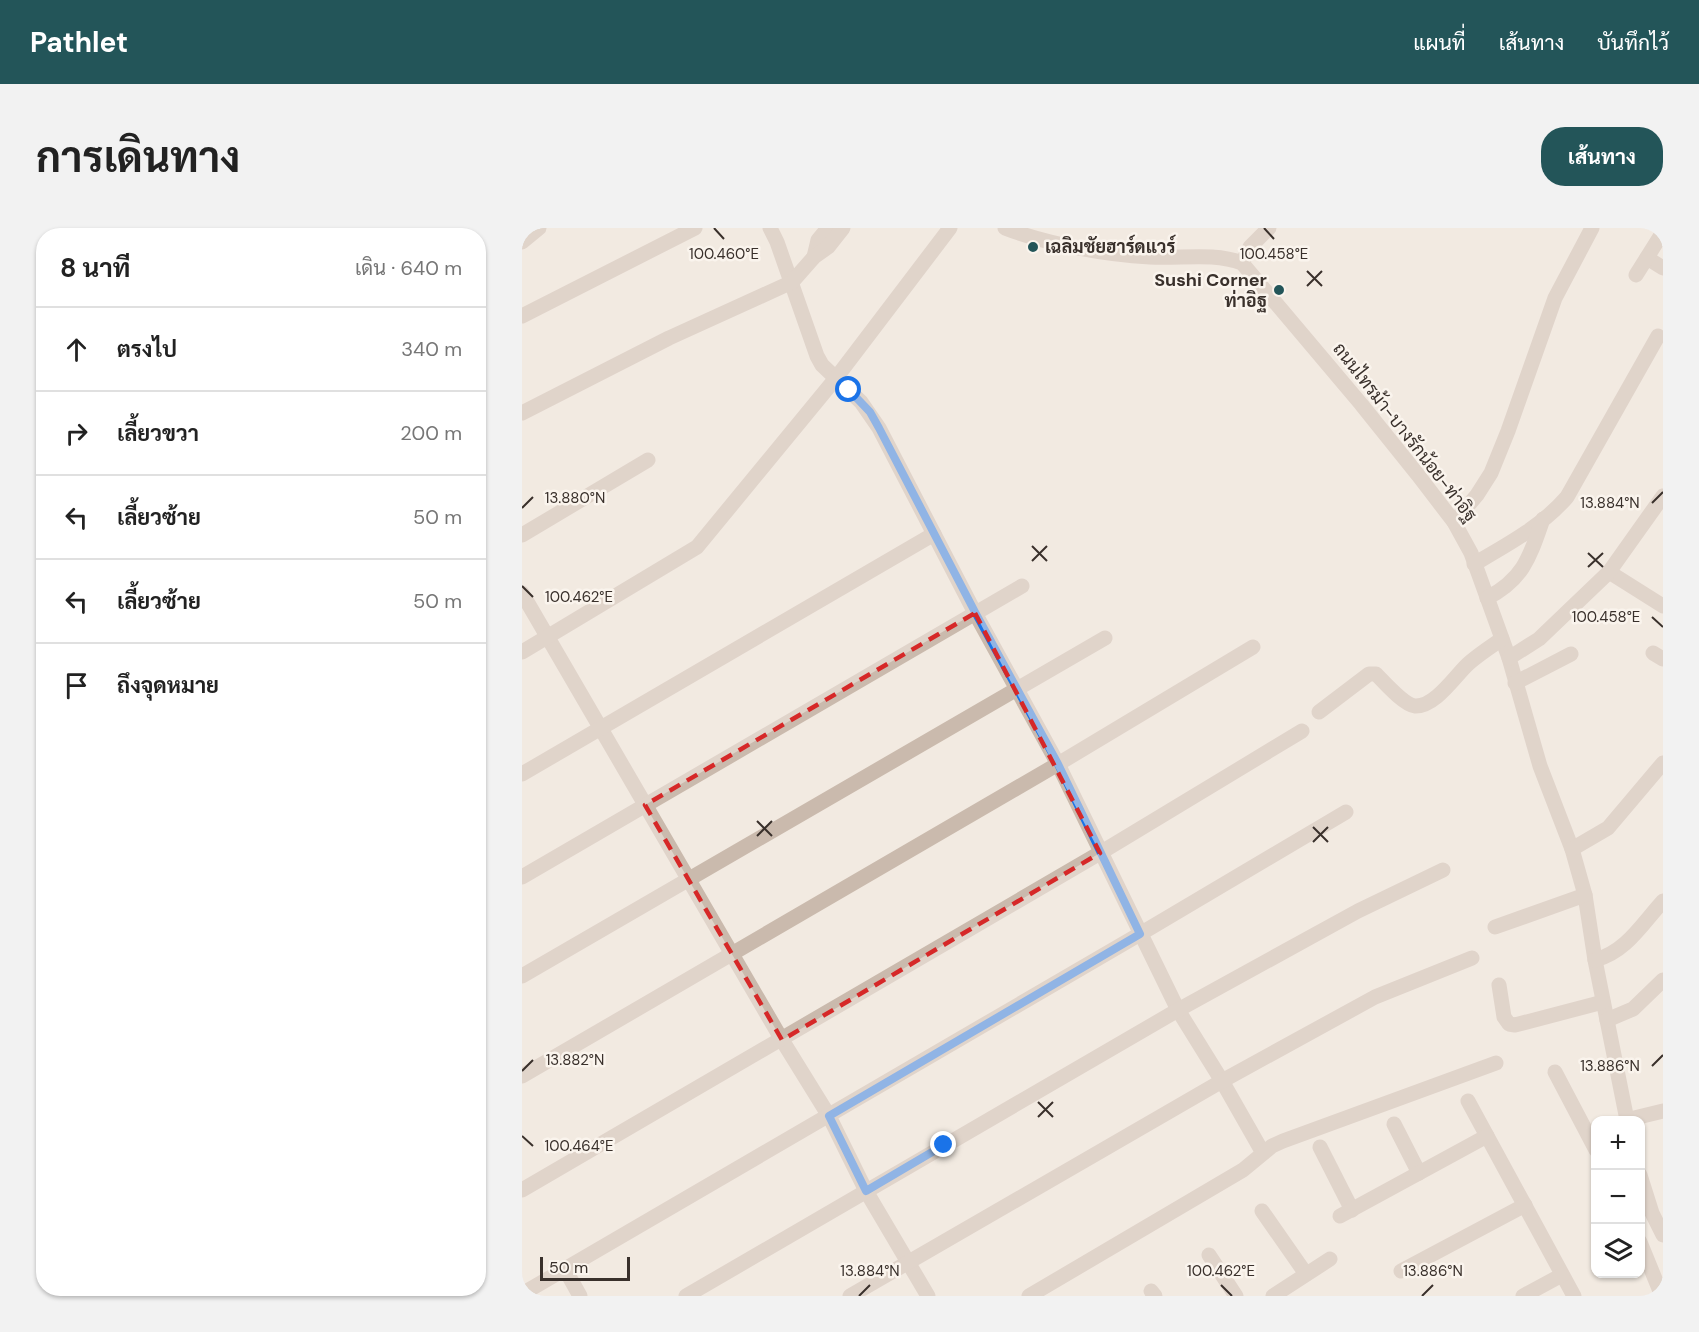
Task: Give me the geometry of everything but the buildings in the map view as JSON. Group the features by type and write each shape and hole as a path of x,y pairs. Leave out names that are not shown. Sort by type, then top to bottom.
{"street":[{"path":"522,242 539,228"},
{"path":"522,316 695,228"},
{"path":"770,228 792,282 817,356 822,364 870,412 1058,764 1178,1010 1263,1153"},
{"path":"814,256 818,240 828,228"},
{"path":"522,413 669,338 792,282 814,256 828,247 843,228"},
{"path":"522,652 698,547 836,378 950,228"},
{"path":"1005,228 1110,253 1150,257 1222,258 1242,263 1251,247 1269,228"},
{"path":"1454,522 1477,495 1491,472 1508,431 1555,298 1592,228"},
{"path":"1636,275 1663,232"},
{"path":"1647,258 1663,268"},
{"name":"ถนนไทรม้า-บางรักน้อย-ท่าอิฐ","path":"1242,263 1367,411 1454,522 1471,553 1509,658 1540,766 1572,849 1585,895 1594,960 1626,1116"},
{"path":"1474,564 1510,543 1556,509 1567,497 1658,336"},
{"path":"522,535 648,460"},
{"path":"1509,658 1539,639 1609,572 1657,517 1663,496"},
{"path":"1487,598 1506,588 1518,575 1533,549 1543,519"},
{"path":"522,774 934,534"},
{"path":"1609,572 1663,606"},
{"path":"522,877 1022,586"},
{"path":"522,593 782,1040 829,1116 866,1191 927,1296"},
{"path":"522,976 1105,638"},
{"path":"1319,712 1369,674 1376,674 1407,704 1416,706 1423,704 1437,696 1467,665 1502,639"},
{"path":"522,1076 1058,764 1253,647"},
{"path":"1515,683 1571,654"},
{"path":"522,1190 1100,853 1302,731"},
{"path":"1572,849 1608,828 1663,763"},
{"path":"522,1294 1346,812"},
{"path":"686,1296 1178,1010 1358,911 1443,870"},
{"path":"1496,927 1585,895"},
{"path":"1594,960 1610,956 1621,949 1663,901"},
{"path":"850,1296 1222,1081 1375,997 1472,958"},
{"path":"1607,1020 1633,1009 1663,980"},
{"path":"1499,985 1504,1017 1509,1024 1515,1025 1603,1002"},
{"path":"1029,1296 1243,1170 1283,1140 1496,1063"},
{"path":"1555,1072 1591,1140"},
{"path":"1468,1101 1574,1296"},
{"path":"1643,1116 1663,1111"},
{"path":"1394,1124 1419,1173"},
{"path":"1320,1147 1346,1213 1487,1137"},
{"path":"1645,1189 1652,1213 1663,1235"},
{"path":"1401,1270 1525,1205"},
{"path":"1262,1211 1306,1274"},
{"path":"1645,1252 1662,1296"},
{"path":"1209,1255 1236,1296"},
{"path":"1273,1296 1330,1259"},
{"path":"565,1269 580,1296"},
{"path":"1523,1296 1562,1275"}],"highlighted area":[{"path":"975,613 1100,853 782,1040 645,805"}],"place":[{"name":"เฉลิมชัยฮาร์ดแวร์","path":"1033,247"},
{"name":"Sushi Corner ท่าอิฐ","path":"1279,290"}],"route":[{"path":"849,390 870,412 879,428 1058,764 1140,934 829,1116 866,1191 944,1145"}]}
